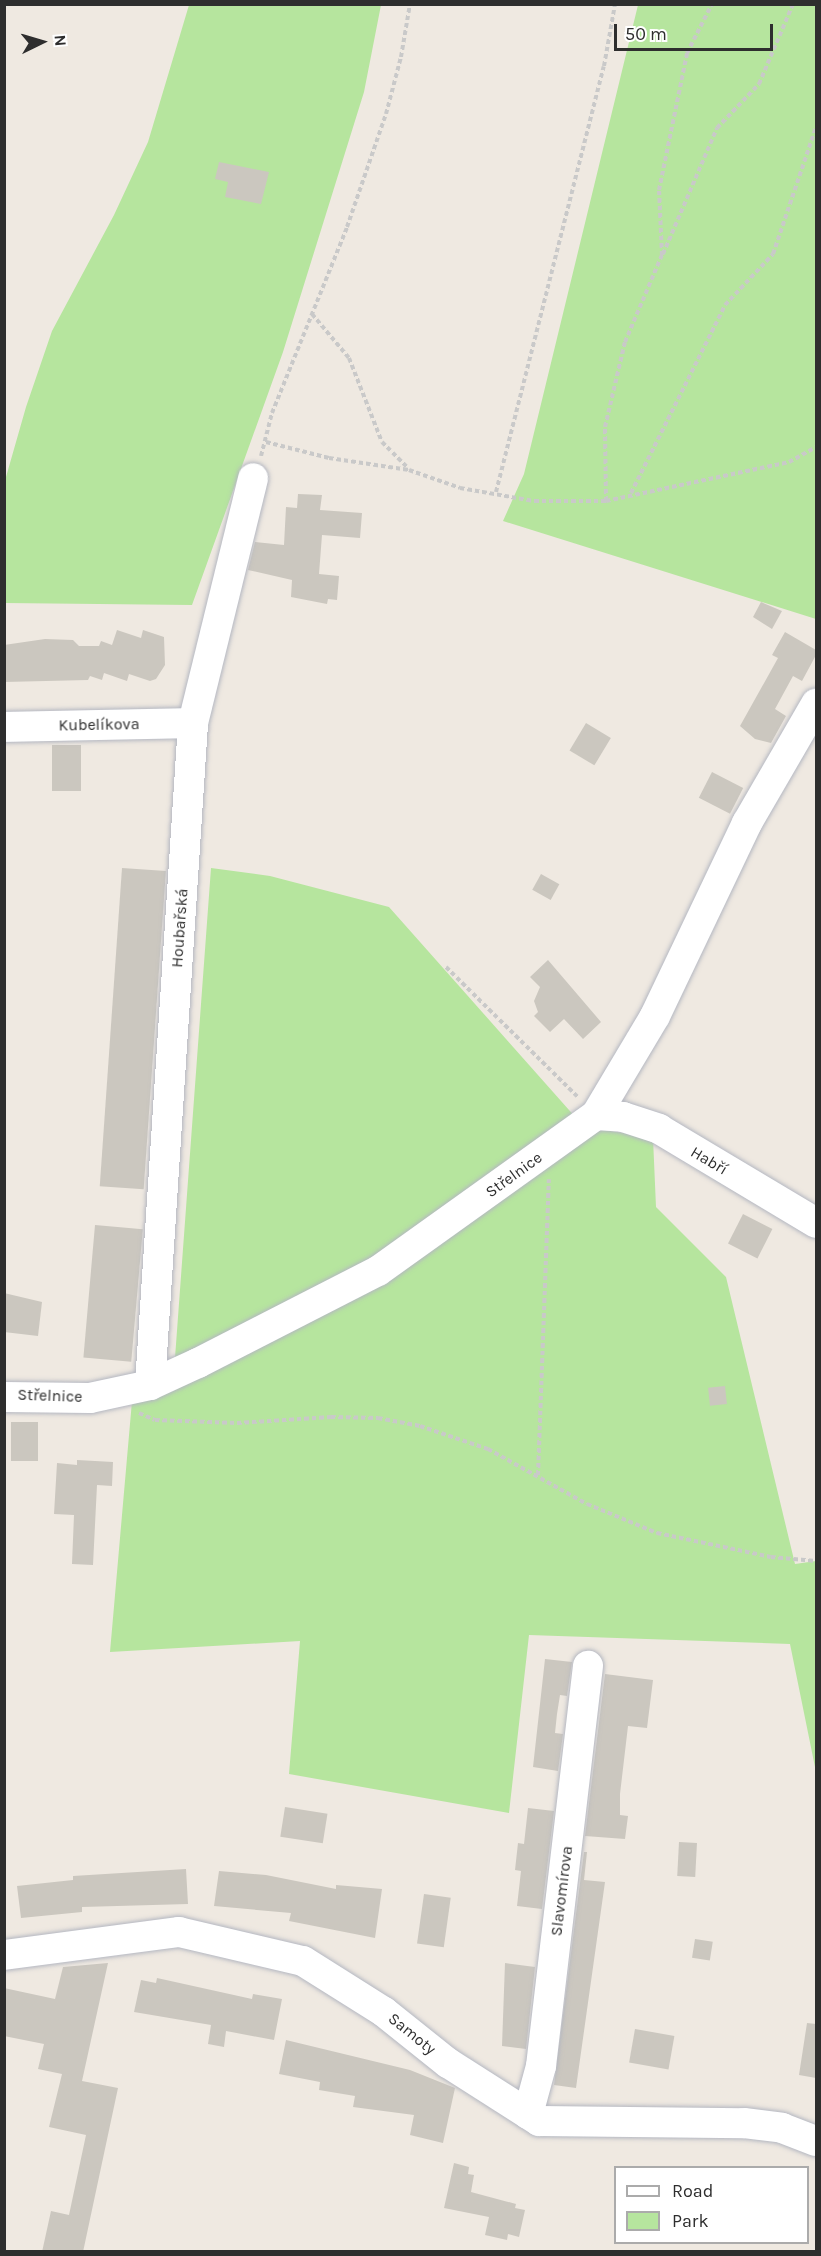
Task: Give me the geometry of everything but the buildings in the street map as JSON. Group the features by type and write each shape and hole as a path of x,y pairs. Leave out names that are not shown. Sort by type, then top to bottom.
{"street":[{"name":"Houbařská","path":"150,1385 194,723 253,478"},
{"name":"Střelnice","path":"4,1396 27,1394 71,1400 150,1385 283,1322 378,1271 596,1115 656,1016 747,823 816,704"},
{"name":"Kubelíkova","path":"4,727 194,723"},
{"name":"Habří","path":"596,1115 623,1117 659,1129 816,1224"},
{"name":"Slavomírova","path":"528,2114 541,2066 588,1666"},
{"name":"Samoty","path":"4,1955 179,1932 303,1961 384,2012 448,2063 539,2121 603,2124 744,2123 782,2128 816,2140"}],"path":[{"path":"253,478 266,442 272,413 312,314 386,114 401,57 410,4"},
{"path":"496,492 604,66 615,4"},
{"path":"662,255 659,190 687,53 711,4"},
{"path":"606,501 605,427 625,342 717,128 759,84 793,4"},
{"path":"631,494 725,305 773,255 816,127"},
{"path":"312,314 349,358 382,442 409,470"},
{"path":"266,442 329,458 409,470 460,488 496,492 534,501 606,501 789,462 816,447"},
{"path":"446,967 596,1115"},
{"path":"538,1475 541,1326 550,1148"},
{"path":"113,1393 140,1414 155,1420 237,1423 331,1417 378,1418 420,1426 488,1449 587,1504 657,1533 771,1557 816,1561"}],"green space":[{"path":"189,5 381,5 364,92 283,352 192,605 5,603 4,484 26,407 52,331 114,215 148,142"},
{"path":"638,5 816,5 816,619 503,521 524,474"},
{"path":"211,868 270,876 389,907 577,1119 593,1128 653,1138 656,1207 726,1277 795,1564 816,1561 816,1772 790,1644 529,1635 509,1813 289,1774 300,1641 110,1652 132,1401 173,1385"}]}
